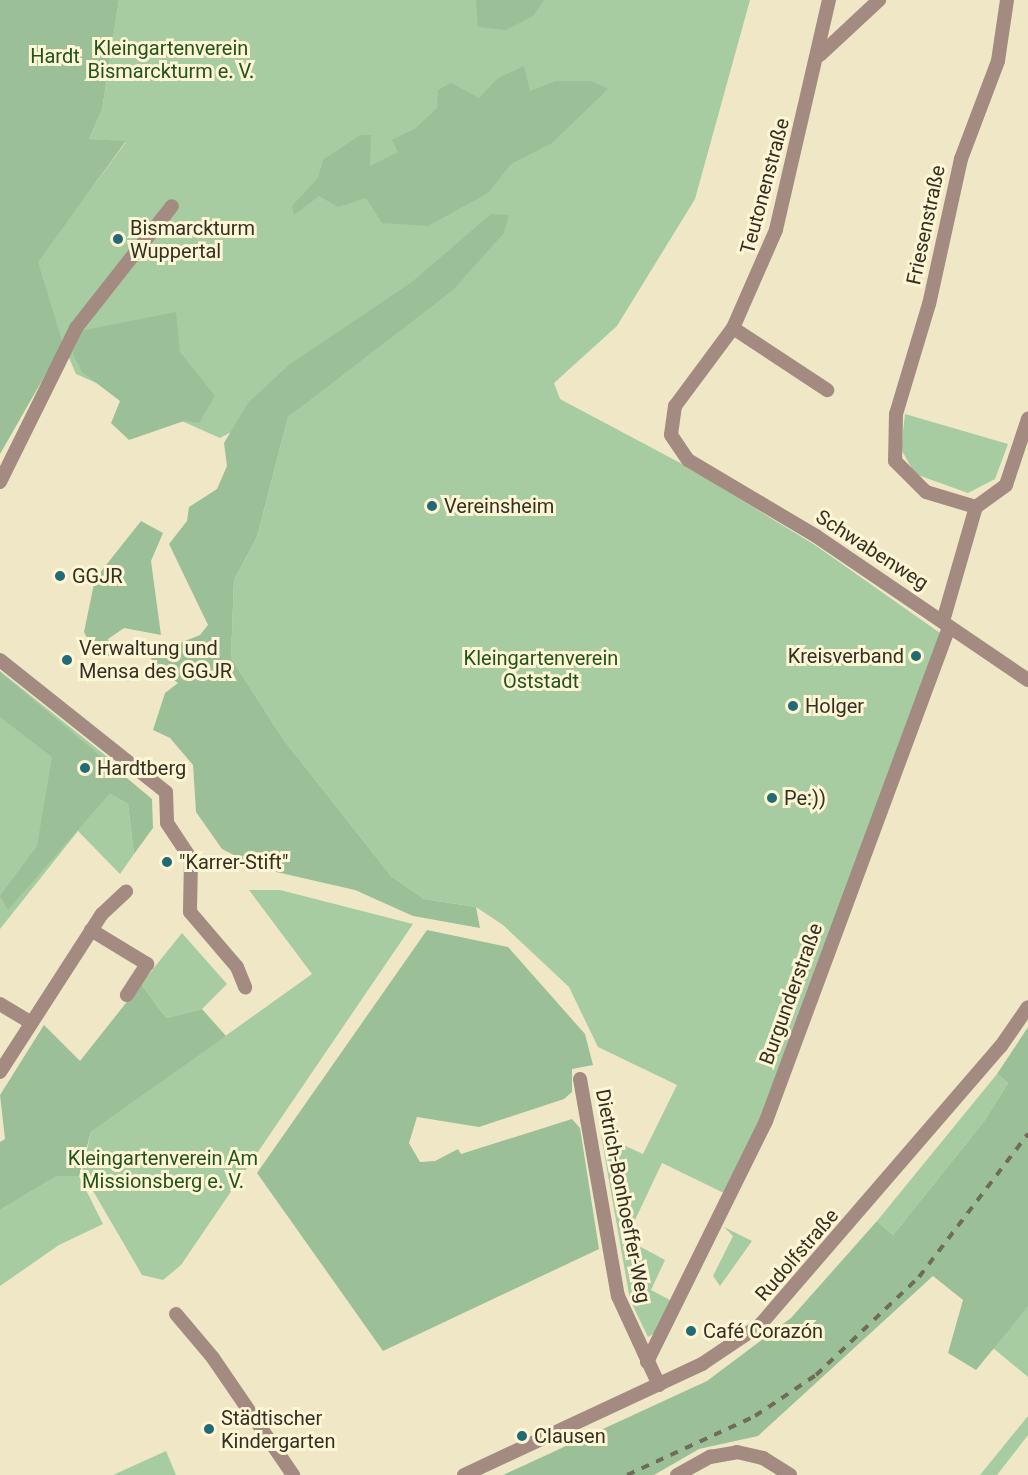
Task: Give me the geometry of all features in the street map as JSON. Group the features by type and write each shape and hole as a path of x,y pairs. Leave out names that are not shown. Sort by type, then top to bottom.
{"street":[{"name":"Teutonenstraße","path":"688,460 671,435 669,420 733,328 776,230 820,55 829,0"},
{"path":"820,55 879,0"},
{"name":"Friesenstraße","path":"976,507 920,489 895,461 896,414 929,304 961,159 998,61 1007,0"},
{"path":"0,482 76,328 172,206"},
{"path":"733,328 827,390"},
{"path":"976,507 1006,485 1028,419"},
{"name":"Schwabenweg","path":"688,460 816,536 1028,681"},
{"name":"Burgunderstraße","path":"647,1362 766,1121 945,626 976,507"},
{"path":"0,660 166,792 167,823 191,859 190,912 237,968 245,987"},
{"path":"0,1072 91,930 126,892"},
{"path":"91,930 147,964 127,995"},
{"path":"0,1004 30,1022"},
{"name":"Rudolfstraße","path":"464,1475 659,1385 730,1347 785,1303 1028,1007"},
{"name":"Dietrich-Bonhoeffer-Weg","path":"580,1079 618,1296 659,1385"},
{"path":"176,1314 192,1328 293,1475"},
{"path":"677,1475 710,1457 737,1452 763,1458 790,1475"}],"green space":[{"name":"Hardt","path":"0,0 119,0 102,110 89,139 126,141 38,262 63,344 0,454"},
{"path":"119,0 750,0 695,199 617,326 554,383 560,399 684,465 815,545 940,633 759,1123 726,1194 662,1163 626,1239 665,1260 651,1290 670,1300 655,1333 648,1337 630,1300 601,1135 643,1154 677,1085 598,1047 569,987 503,925 476,907 424,899 391,876 283,739 231,658 234,580 257,537 288,417 400,328 319,385 220,438 76,374 48,309 37,262 126,142 89,139 102,110"},
{"path":"476,0 544,0 533,16 506,30 478,27"},
{"path":"524,66 530,91 556,81 591,81 608,89 552,143 511,164 488,193 428,226 382,223 366,198 338,207 319,196 294,215 292,206 318,178 323,160 360,135 371,135 370,166 398,152 392,140 416,128 437,108 438,90 451,83 479,98 498,78"},
{"path":"491,214 509,215 504,233 453,290 288,417 257,537 234,580 231,658 283,739 391,876 424,899 476,907 480,928 413,916 355,890 259,868 222,849 196,812 193,765 170,738 153,730 165,693 178,683 154,667 150,655 200,635 208,625 169,544 187,521 189,507 217,489 227,466 224,443 248,403 290,364 412,282"},
{"path":"176,312 180,352 215,396 199,423 184,421 129,440 111,423 120,401 82,372 73,354 80,331"},
{"path":"905,414 1008,444 995,479 968,493 915,474 901,449"},
{"path":"141,521 163,533 151,561 161,635 124,628 108,639 114,658 94,651 84,632 95,579"},
{"path":"0,671 125,771 104,798 110,792 128,804 134,854 120,874 78,831 0,929"},
{"path":"0,672 152,799 153,828 134,854 128,804 110,793 8,910 0,896 37,846 52,757 0,717"},
{"name":"Kleingartenverein Am Missionsberg e. V.","path":"249,890 280,890 413,924 181,1265 163,1280 142,1275 82,1172 91,1132 312,974"},
{"path":"427,930 508,947 585,1034 593,1065 572,1069 572,1092 564,1099 479,1127 417,1117 409,1143 420,1162 435,1161 458,1149 461,1154 572,1119 580,1128 599,1249 383,1351 257,1173"},
{"path":"182,933 227,984 202,1009 166,1018 141,984"},
{"path":"141,984 166,1018 202,1009 226,1036 91,1132 79,1176 57,1176 0,1210 0,1142 5,1139 0,1095 44,1025 80,1061"},
{"path":"1028,1027 1028,1307 976,1370 948,1353 963,1300 933,1276 758,1436 699,1449 654,1475 503,1475 707,1381 791,1318 877,1221 893,1235 985,1120 1008,1083 997,1074"},
{"path":"997,1074 1008,1083 985,1120 893,1235 877,1221"},
{"path":"57,1176 79,1176 103,1224 59,1245 0,1286 0,1210"},
{"path":"724,1227 752,1241 720,1286 713,1276 733,1236"},
{"path":"1028,1307 1028,1377 993,1348"},
{"path":"1028,1416 1028,1435 997,1475 980,1475"},
{"path":"166,1451 176,1475 113,1475"}],"railway":[{"path":"627,1475 755,1416 816,1375 919,1277 1028,1134"}],"place":[{"name":"Bismarckturm Wuppertal","path":"118,239"},
{"name":"Vereinsheim","path":"432,506"},
{"name":"GGJR","path":"60,576"},
{"name":"Kreisverband","path":"916,656"},
{"name":"Verwaltung und Mensa des GGJR","path":"67,660"},
{"name":"Holger","path":"793,706"},
{"name":"Hardtberg","path":"85,768"},
{"name":"Pe:))","path":"772,798"},
{"name":"\"Karrer-Stift\"","path":"167,862"},
{"name":"Café Corazón","path":"691,1331"},
{"name":"Städtischer Kindergarten","path":"209,1429"},
{"name":"Clausen","path":"522,1436"}],"park label":[{"name":"Kleingartenverein Bismarckturm e. V.","path":"171,60"},
{"name":"Kleingartenverein Oststadt","path":"541,670"}]}
